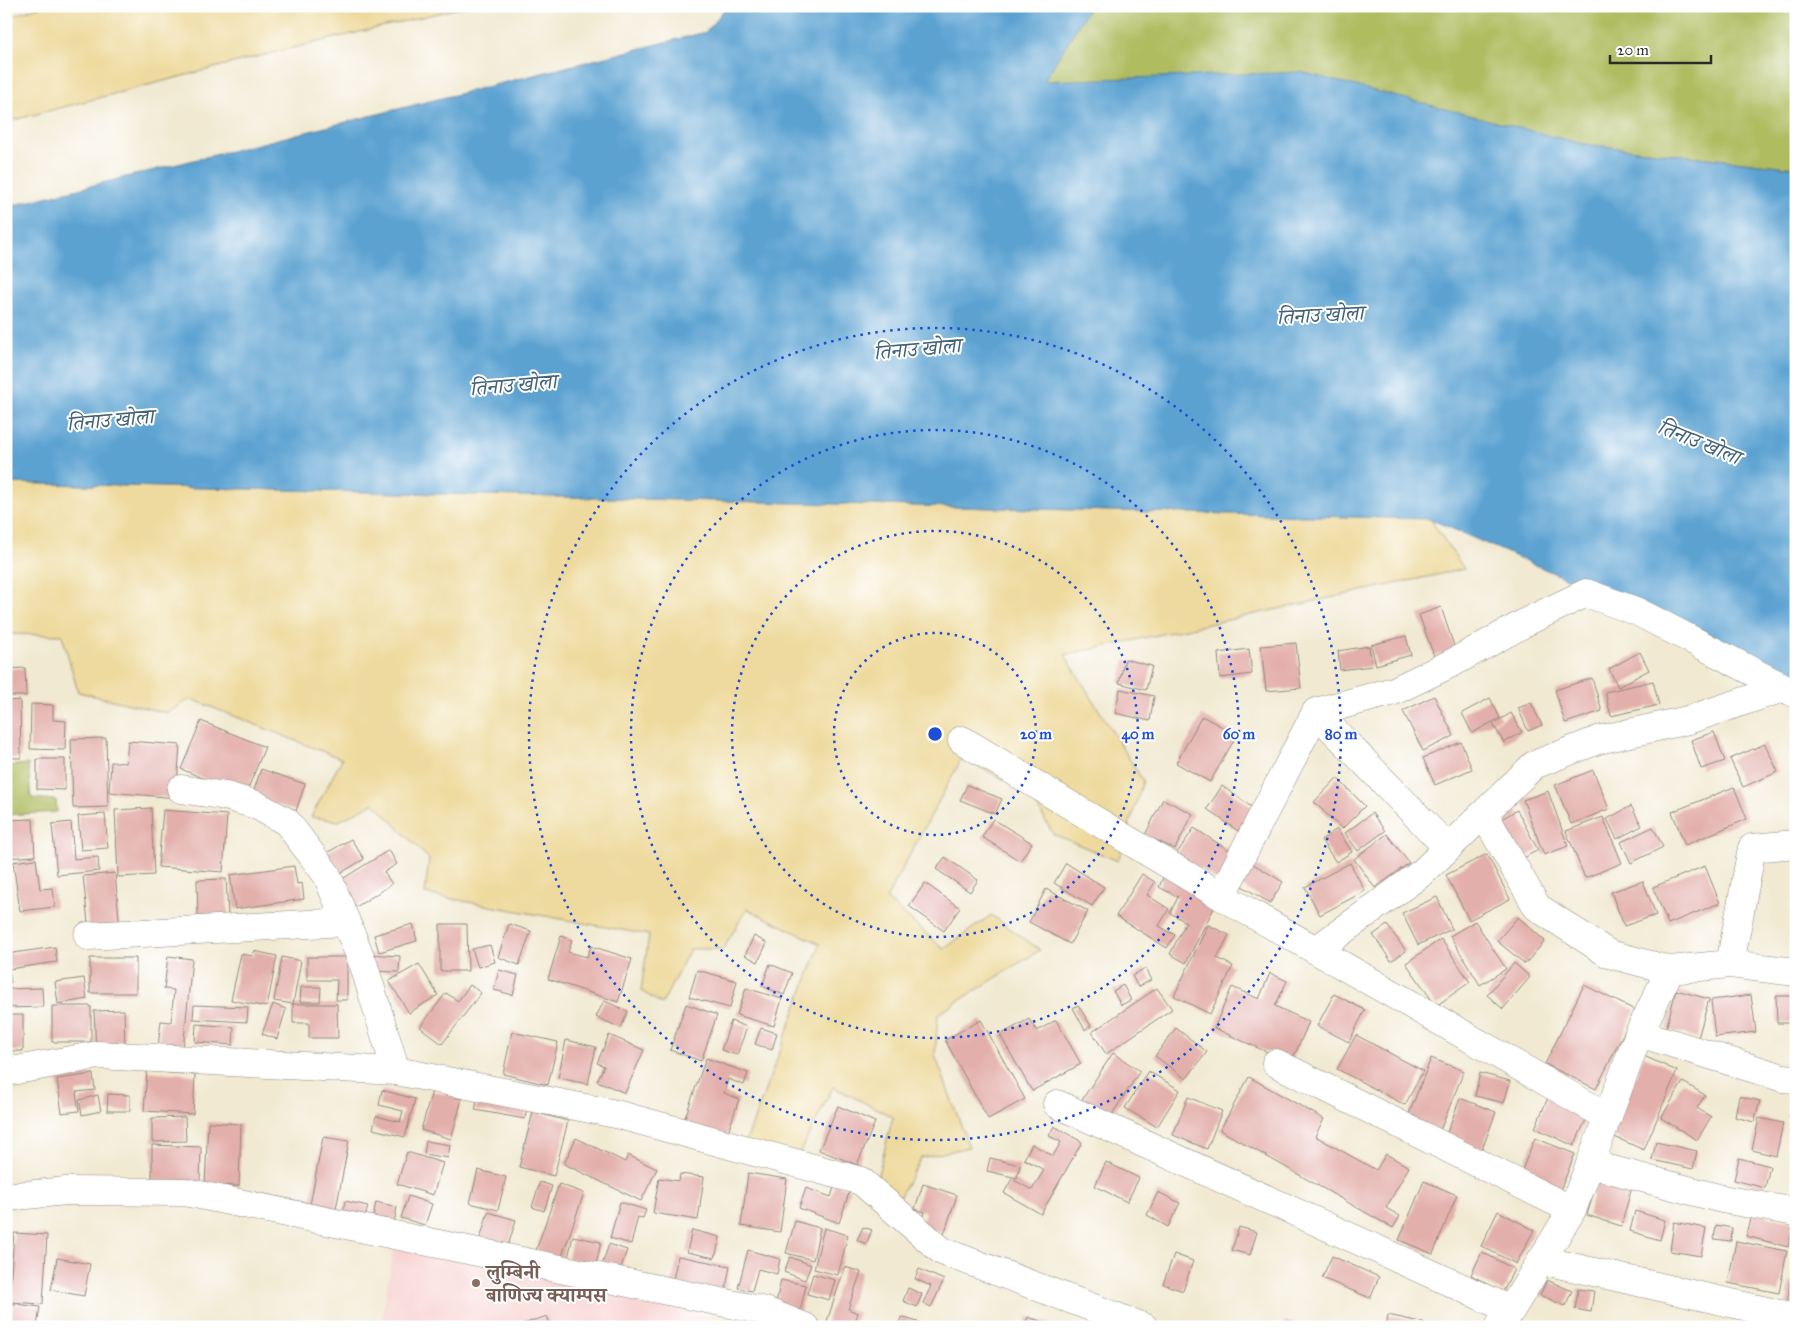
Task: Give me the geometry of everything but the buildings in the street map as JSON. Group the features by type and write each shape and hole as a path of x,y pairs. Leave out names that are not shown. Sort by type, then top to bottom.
{"street":[{"path":"1221,896 1316,712 1394,691 1586,593 1638,612 1790,691"},
{"path":"1316,950 1423,872 1534,766 1598,740 1688,720 1790,691"},
{"path":"1316,712 1448,848"},
{"path":"962,740 1221,896 1608,1117"},
{"path":"181,789 226,796 256,805 288,822 327,875 364,966 396,1072"},
{"path":"1484,814 1537,906 1609,954 1670,970 1730,964 1796,972"},
{"path":"1730,964 1752,848 1796,844"},
{"path":"88,936 346,922"},
{"path":"1058,1104 1505,1319 1572,1210 1639,1034 1670,970"},
{"path":"1639,1034 1783,1078 1796,1079"},
{"path":"6,1072 98,1055 396,1072 616,1114 861,1181 942,1251 1144,1327"},
{"path":"1276,1063 1572,1210"},
{"path":"1590,1164 1722,1199 1796,1212"},
{"path":"6,1198 66,1192 185,1192 764,1311 805,1327"},
{"path":"1540,1260 1775,1313 1796,1316"}],"shaded area":[{"name":"लुम्बिनी बाणिज्य क्याम्पस","path":"395,1242 732,1323 742,1327 380,1327"}],"green space":[{"path":"1090,6 1796,6 1796,168 1043,82"},
{"path":"28,764 31,798 56,800 57,812 6,815 6,766"}],"sand":[{"path":"42,6 468,6 260,56 6,122 6,18"},
{"path":"6,483 1430,519 1464,569 1065,655 1143,781 1118,861 1053,834 1030,793 962,758 886,899 944,949 991,915 1040,950 938,1014 935,1055 969,1147 921,1158 896,1203 874,1190 893,1117 833,1087 797,1158 745,1144 820,944 747,909 723,949 690,949 662,1004 641,991 649,935 425,894 429,859 374,803 339,821 311,817 342,759 191,699 167,713 78,692 62,635 6,634"}],"water":[{"name":"तिनाउ खोला","path":"727,6 1090,6 1044,81 1301,72 1583,144 1796,168 1796,679 1430,519 6,483 6,207 706,32"}],"place":[{"name":"लुम्बिनी बाणिज्य क्याम्पस","path":"476,1283"}]}
